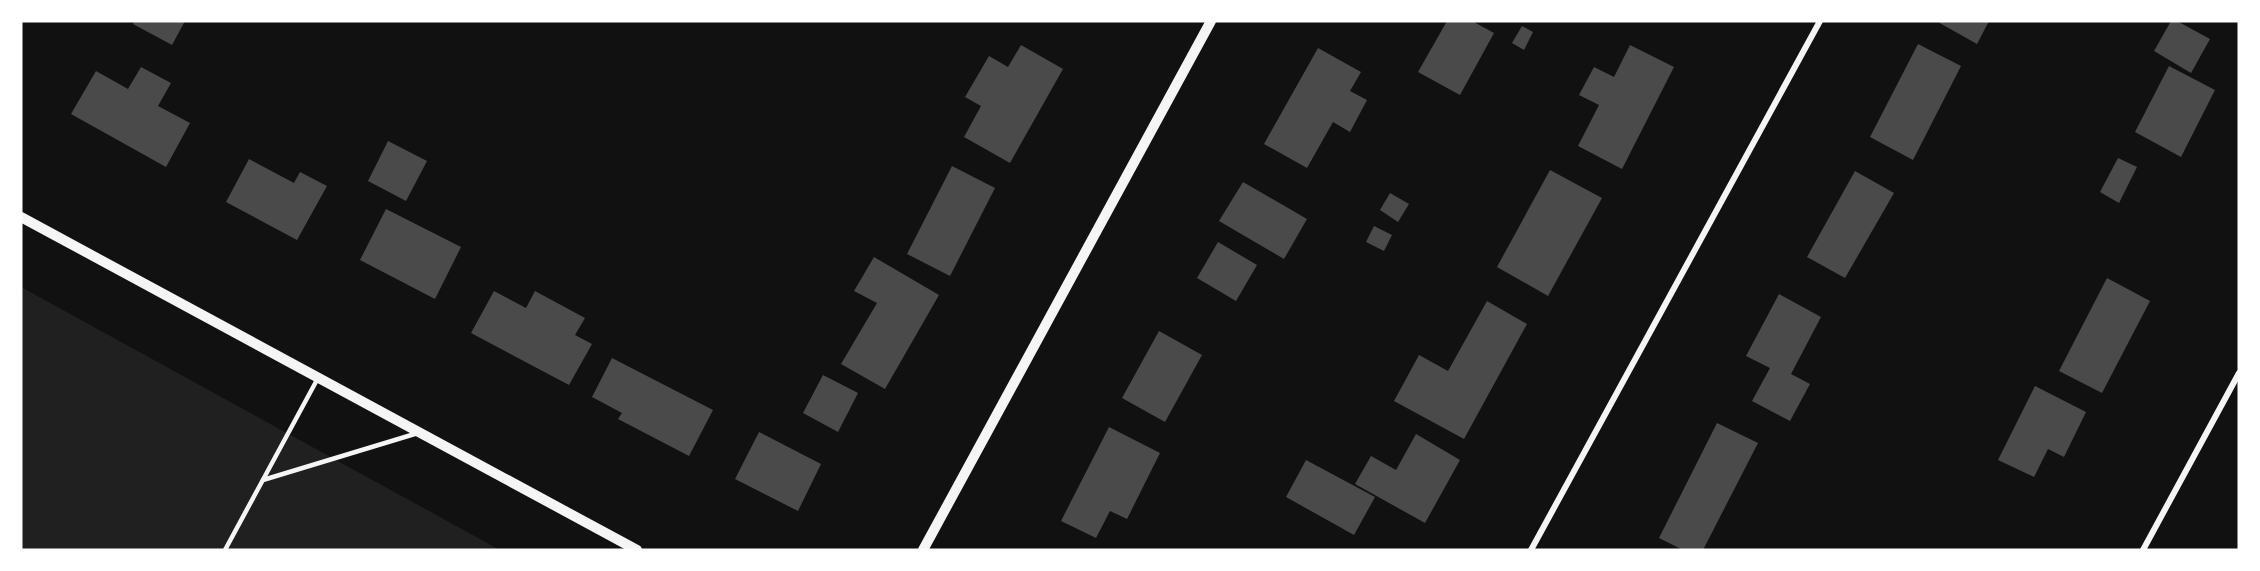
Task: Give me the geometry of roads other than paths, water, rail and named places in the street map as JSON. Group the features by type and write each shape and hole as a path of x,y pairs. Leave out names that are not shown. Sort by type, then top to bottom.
{"street":[{"path":"923,550 1211,21"},
{"path":"1531,550 1820,21"},
{"path":"21,218 637,550"},
{"path":"2143,550 2239,373"}],"lane":[{"path":"225,550 318,378"},
{"path":"262,480 420,433"}]}
